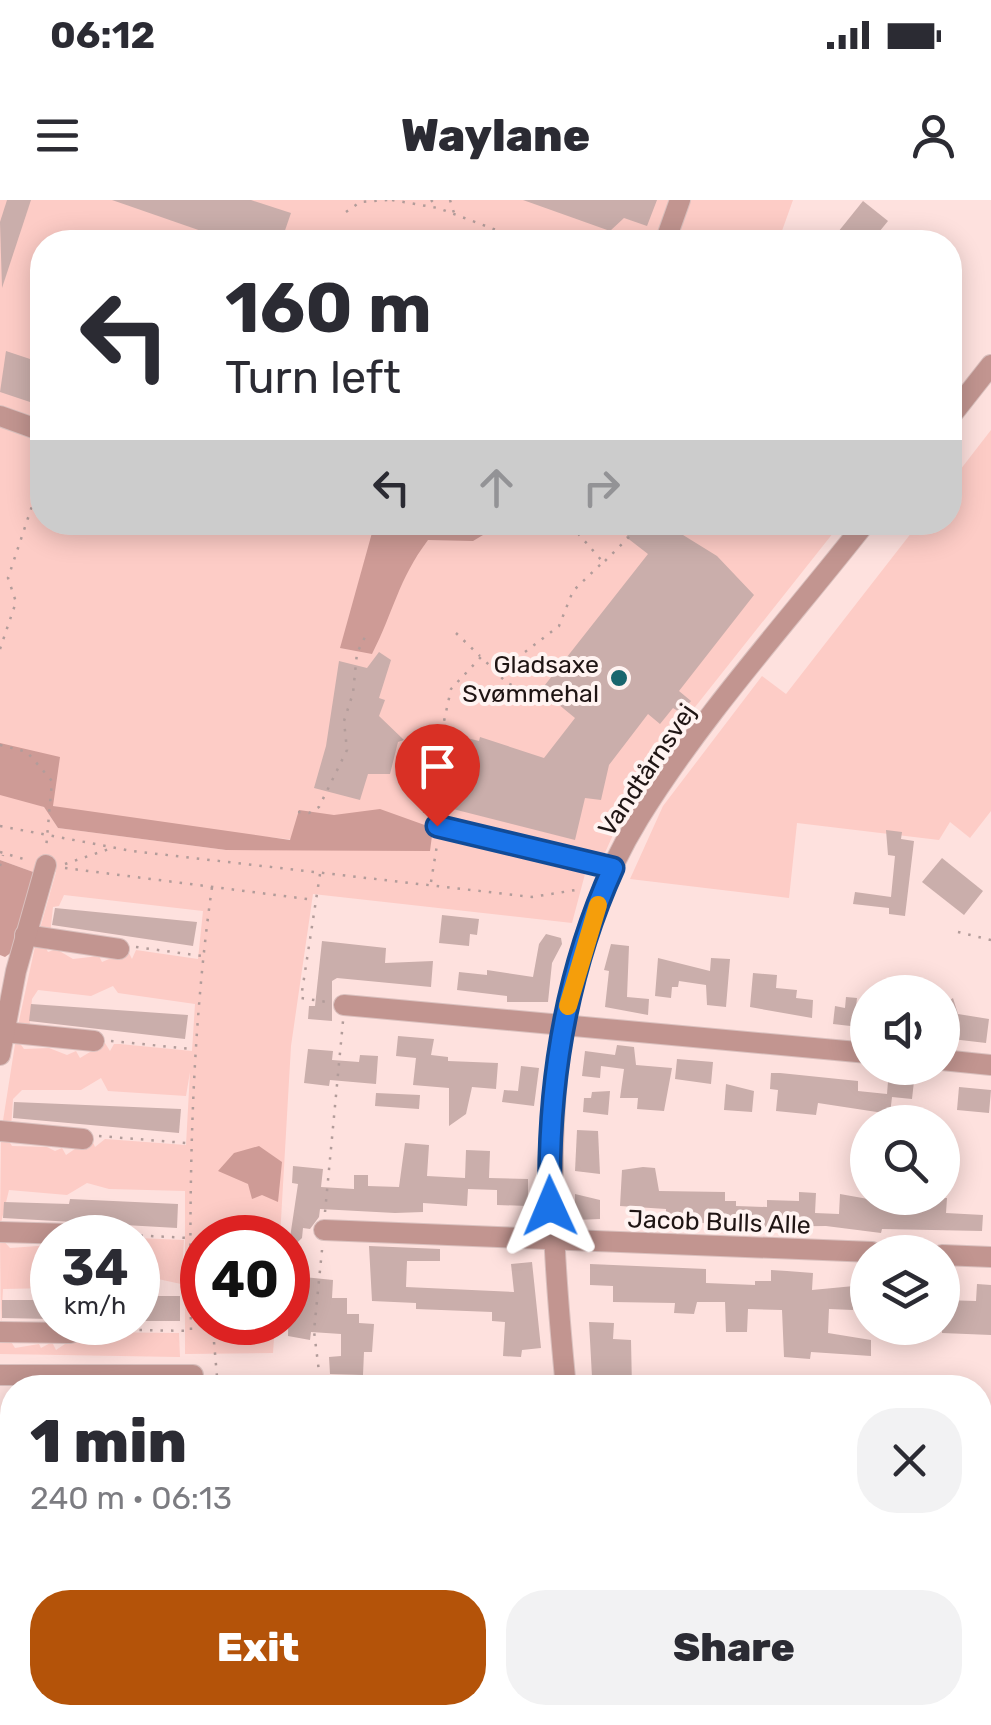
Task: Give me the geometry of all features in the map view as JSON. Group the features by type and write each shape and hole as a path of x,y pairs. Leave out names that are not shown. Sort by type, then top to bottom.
{"street":[{"path":"669,230 680,200"},
{"path":"962,401 991,364"},
{"path":"0,416 30,427"},
{"name":"Vandtårnsvej","path":"565,1375 551,1240 551,1106 564,1024 603,890 674,766 856,535"},
{"path":"437,826 613,868"},
{"path":"0,1055 8,970 53,866"},
{"path":"25,935 120,949"},
{"path":"344,1005 850,1051"},
{"path":"4,1032 94,1040"},
{"path":"960,1061 991,1064"},
{"path":"0,1131 83,1139"},
{"name":"Jacob Bulls Alle","path":"324,1230 850,1251"},
{"path":"0,1232 30,1233"},
{"path":"960,1256 991,1257"},
{"path":"0,1332 30,1332"},
{"path":"0,1375 193,1375"}],"path":[{"path":"346,212 360,202 390,200 438,208 496,230"},
{"path":"431,200 438,208"},
{"path":"450,200 455,215"},
{"path":"0,649 16,602 8,578 30,512"},
{"path":"580,535 604,562"},
{"path":"499,672 551,634 573,591 631,535"},
{"path":"298,812 309,813 319,807 347,750 344,721 353,694 356,654 367,634"},
{"path":"456,634 507,683 534,694"},
{"path":"431,883 437,826 423,812 451,690 480,657"},
{"path":"0,745 27,752 52,781 45,828 49,837"},
{"path":"0,826 115,848 532,897 580,888 603,890"},
{"path":"53,866 115,848"},
{"path":"0,866 2,853 53,866 316,900"},
{"path":"319,1375 314,1330 344,1005 301,998 320,873"},
{"path":"190,1215 194,1049 212,887"},
{"path":"958,932 991,940"},
{"path":"120,949 202,956"},
{"path":"94,1040 194,1049"},
{"path":"83,1139 189,1143"},
{"path":"214,1345 217,1375"}],"shaded area":[{"path":"0,200 793,200 782,230 30,230 30,535 831,535 638,779 595,875 585,874 572,923 313,894 291,1046 281,1215 185,1215 185,1191 109,1189 87,1183 67,1195 9,1190 0,1227 1,1136 6,1136 12,1146 47,1147 55,1151 62,1148 66,1155 91,1138 95,1147 105,1139 186,1145 190,1072 186,1096 108,1091 101,1078 81,1090 22,1090 13,1099 11,1129 2,1127 16,1038 24,1049 49,1048 67,1055 76,1051 80,1058 105,1043 110,1051 114,1044 120,1044 192,1051 195,1004 118,993 113,986 91,996 38,990 32,999 29,1031 17,1030 36,942 42,941 48,952 56,949 73,959 99,956 102,962 128,951 132,959 136,950 198,959 203,911 64,895 59,906 53,907 50,935 39,932 56,872 36,873 0,860","holes":["29,801 216,832 311,841 405,849 226,850 58,828 44,807"]},
{"path":"991,430 991,811 970,838 950,822 939,840 797,823 789,898 630,879 663,806 762,676 786,694 910,535 962,535 962,467"},
{"path":"371,535 483,535 473,541 428,540 403,582 372,654 340,648"},
{"path":"0,743 60,757 53,806 290,840 299,810 334,815 380,809 433,828 430,851 226,850 58,828 44,807 0,795"},
{"path":"0,860 36,873 12,952 5,957 0,955"},
{"path":"259,1146 282,1162 278,1202 262,1195 252,1199 248,1184 218,1171 234,1153"},
{"path":"0,1237 10,1248 30,1247 30,1288 3,1289 1,1327"},
{"path":"160,1239 180,1240 180,1284 160,1279"},
{"path":"160,1333 179,1333 180,1357 0,1354 0,1337 8,1337 15,1348 54,1345 56,1350 64,1345 160,1345"},
{"path":"185,1345 274,1345 273,1353 185,1354"}],"building":[{"path":"7,200 31,200 2,288 0,222"},
{"path":"112,200 251,200 291,213 285,230 198,230"},
{"path":"523,200 657,200 647,226 624,218 607,230"},
{"path":"863,201 888,221 881,230 840,230"},
{"path":"6,351 30,359 30,402 0,392"},
{"name":"Gladsaxe Svømmehal","path":"683,535 717,556 754,595 679,691 691,701 681,713 673,708 660,724 648,714 609,765 601,800 585,798 575,840 445,807 463,737 479,741 480,737 544,758 575,718 541,690 648,554 626,537"},
{"path":"379,652 391,660 379,698 385,700 379,716 404,740 398,742 390,774 368,774 360,800 314,788 326,746 339,661 367,668"},
{"path":"886,830 902,832 901,839 914,841 905,916 889,914 889,908 853,904 855,892 891,897 895,856 888,855"},
{"path":"942,858 983,891 964,915 922,882"},
{"path":"55,908 197,922 193,946 52,925"},
{"path":"442,915 479,919 477,935 470,934 469,946 439,943"},
{"path":"546,934 561,938 562,944 552,963 548,1002 507,1002 507,996 457,990 459,972 487,975 487,970 533,977 539,944"},
{"path":"322,941 386,948 385,963 433,961 431,987 337,978 332,981 332,1021 308,1019 309,1006 315,1006"},
{"path":"611,944 629,946 627,997 649,999 648,1015 605,1007 609,971 604,970"},
{"path":"658,958 710,971 711,958 730,959 726,1007 707,1005 706,985 679,981 678,987 672,987 671,998 655,996"},
{"path":"753,973 777,975 776,988 797,990 796,998 813,1000 812,1018 750,1007"},
{"path":"846,997 850,997 850,1026 833,1024 835,1006 845,1008"},
{"path":"31,1004 188,1015 185,1039 29,1021"},
{"path":"960,1014 989,1019 986,1043 960,1040"},
{"path":"398,1036 434,1039 431,1055 448,1057 448,1061 498,1063 496,1089 472,1087 466,1114 449,1126 449,1088 413,1085 416,1058 396,1056"},
{"path":"617,1045 634,1047 636,1065 672,1068 664,1111 637,1109 638,1098 620,1098 624,1069 601,1066 600,1078 582,1076 585,1051 615,1055"},
{"path":"308,1049 333,1051 332,1060 359,1062 360,1055 378,1056 376,1084 330,1080 329,1086 304,1083"},
{"path":"677,1059 713,1062 711,1084 675,1079"},
{"path":"521,1066 539,1068 534,1106 502,1102 504,1090 518,1091"},
{"path":"771,1073 850,1080 850,1085 858,1085 858,1091 887,1094 888,1085 914,1085 912,1099 892,1097 891,1105 850,1108 818,1103 816,1115 776,1111 778,1090 770,1089"},
{"path":"726,1084 754,1091 752,1112 724,1110"},
{"path":"959,1087 991,1090 989,1113 960,1110"},
{"path":"610,1091 608,1115 583,1112 584,1098 591,1098 592,1092"},
{"path":"376,1093 420,1095 419,1109 375,1106"},
{"path":"14,1102 181,1109 179,1133 13,1118"},
{"path":"577,1130 598,1131 600,1174 575,1171"},
{"path":"405,1143 429,1145 427,1176 465,1178 466,1150 490,1151 489,1178 528,1179 528,1206 497,1205 497,1190 468,1189 467,1206 423,1203 423,1212 395,1213 320,1209 310,1229 310,1215 293,1215 298,1184 292,1183 293,1166 323,1169 321,1187 354,1189 354,1175 368,1175 368,1186 399,1187"},
{"path":"655,1168 659,1191 725,1192 725,1201 736,1201 736,1206 767,1207 767,1200 799,1201 799,1192 816,1193 815,1213 839,1214 840,1194 850,1196 850,1215 983,1215 982,1231 882,1229 881,1233 826,1226 748,1227 691,1222 692,1217 666,1216 666,1209 620,1206 622,1170"},
{"path":"575,1194 600,1200 600,1219 575,1220"},
{"path":"70,1199 178,1204 177,1228 160,1227 160,1215 3,1218 4,1202 69,1204"},
{"path":"369,1246 440,1249 440,1261 407,1261 406,1287 514,1292 511,1264 532,1262 541,1348 522,1350 521,1357 503,1356 505,1322 492,1321 492,1312 416,1309 416,1303 372,1301"},
{"path":"590,1264 706,1269 706,1283 755,1285 755,1281 771,1281 771,1270 813,1273 812,1290 850,1286 850,1310 829,1309 828,1333 850,1337 850,1345 871,1345 871,1356 811,1352 810,1359 784,1357 782,1310 748,1309 747,1332 726,1332 725,1302 697,1302 694,1314 674,1313 675,1303 613,1302 613,1286 590,1285"},
{"path":"310,1278 333,1280 332,1298 347,1298 347,1314 359,1314 359,1323 374,1324 372,1352 364,1352 363,1375 330,1374 329,1357 341,1356 341,1334 311,1332 310,1340"},
{"path":"977,1284 991,1285 991,1335 960,1334 960,1301 976,1301"},
{"path":"160,1296 180,1296 180,1321 160,1321"},
{"path":"2,1300 30,1300 30,1319 2,1318"},
{"path":"589,1322 614,1323 613,1339 631,1340 632,1375 592,1375"}],"slow traffic":[{"path":"568,1006 598,905"}],"place":[{"name":"Gladsaxe Svømmehal","path":"619,678"}],"route":[{"path":"437,826 613,868 586,938 564,1024 551,1106 550,1206"}]}
